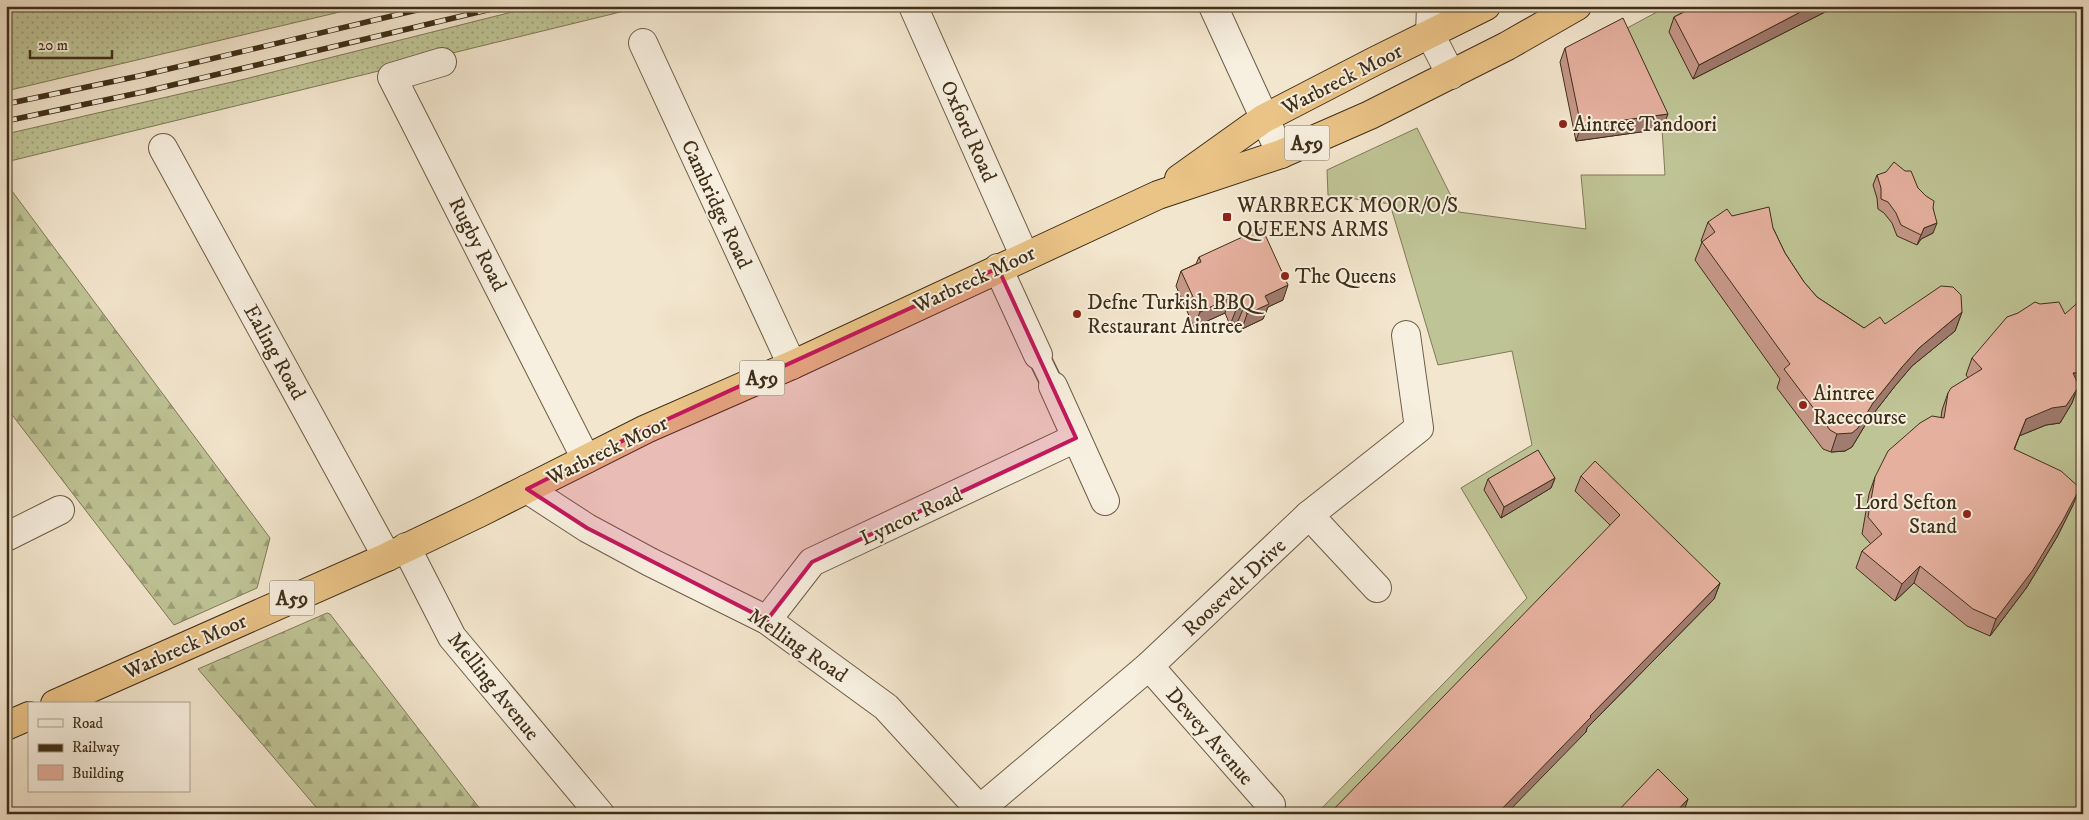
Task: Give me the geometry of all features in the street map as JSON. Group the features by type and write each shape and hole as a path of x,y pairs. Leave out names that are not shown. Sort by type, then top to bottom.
{"highway":[{"name":"A59","path":"1430,34 1486,6"},
{"name":"A59","path":"1451,75 1577,6"},
{"name":"Warbreck Moor","path":"1158,195 1263,119 1430,34"},
{"name":"Warbreck Moor","path":"60,702 397,552 646,429 792,365 1024,255 1158,195 1281,154 1370,115 1451,75"},
{"path":"6,726 28,716"}],"street":[{"name":"Oxford Road","path":"914,6 1024,255"},
{"path":"1214,6 1263,119 1281,154"},
{"path":"1430,6 1430,34 1451,75"},
{"name":"Cambridge Road","path":"643,43 792,365"},
{"name":"Rugby Road","path":"442,62 392,77 586,459"},
{"name":"Ealing Road","path":"164,148 397,552"},
{"path":"998,268 1105,501"},
{"name":"Roosevelt Drive","path":"982,812 1149,666 1309,515 1419,428 1406,335"},
{"name":"Lyncot Road","path":"767,620 812,562 1076,438"},
{"name":"Melling Road","path":"527,489 595,532 650,562 767,620 886,707 982,812"},
{"path":"6,536 60,510"},
{"path":"1309,515 1377,588"},
{"name":"Melling Avenue","path":"397,552 452,637 600,814"},
{"name":"Dewey Avenue","path":"1149,666 1271,806"}],"highlighted area":[{"path":"998,268 1076,438 812,562 767,620 587,528 527,489 646,429"}],"green space":[{"path":"6,6 365,6 6,91"},
{"path":"536,6 645,6 6,162 6,134 245,79"},
{"name":"Aintree Racecourse","path":"1668,6 2083,6 2083,814 1316,814 1527,598 1461,488 1532,445 1512,351 1438,365 1390,204 1328,195 1327,170 1417,128 1459,212 1586,229 1581,175 1665,175 1662,129 1618,33"},
{"path":"6,183 270,538 257,588 174,625 6,407"},
{"path":"327,613 330,614 484,814 322,814 198,669"}],"building":[{"path":"1696,6 1812,6 1699,65 1674,17"},
{"path":"1623,18 1668,114 1581,126 1565,48"},
{"path":"1894,162 1905,171 1911,171 1918,188 1934,201 1933,208 1937,223 1924,228 1921,235 1901,225 1896,213 1888,202 1881,199 1881,188 1877,175 1886,172"},
{"path":"1769,207 1773,228 1785,253 1804,282 1817,297 1864,328 1880,317 1885,324 1941,286 1953,287 1961,295 1962,312 1919,348 1873,403 1858,428 1852,433 1837,434 1830,430 1784,369 1790,364 1702,242 1715,232 1708,222 1727,209 1732,216"},
{"path":"1262,228 1288,285 1265,296 1269,304 1247,314 1244,307 1236,310 1230,298 1200,312 1181,271 1201,262 1199,257"},
{"name":"Lord Sefton Stand","path":"2083,298 2083,372 2073,373 2079,386 2066,406 2052,408 2026,419 2014,449 2061,471 2080,488 2033,570 1996,619 1973,609 1920,566 1902,584 1862,551 1882,534 1868,517 1875,477 1888,451 1920,423 1932,416 1944,418 1948,393 1951,388 1982,369 1972,358 2007,317 2018,313 2035,302 2040,304 2059,302 2065,314"},
{"path":"1538,450 1555,478 1504,507 1488,479"},
{"path":"1595,461 1720,583 1497,814 1329,814 1620,515 1581,476"},
{"path":"1658,769 1688,799 1674,814 1615,814"}],"railway":[{"path":"6,104 139,76 434,6"},
{"path":"6,121 143,92 504,6"}],"place":[{"name":"Aintree Tandoori","path":"1563,124"},
{"name":"WARBRECK MOOR/O/S QUEENS ARMS","path":"1227,217"},
{"name":"The Queens","path":"1285,276"},
{"name":"Defne Turkish BBQ Restaurant Aintree","path":"1077,314"},
{"name":"Aintree Racecourse","path":"1803,405"},
{"name":"Lord Sefton Stand","path":"1967,514"}]}
